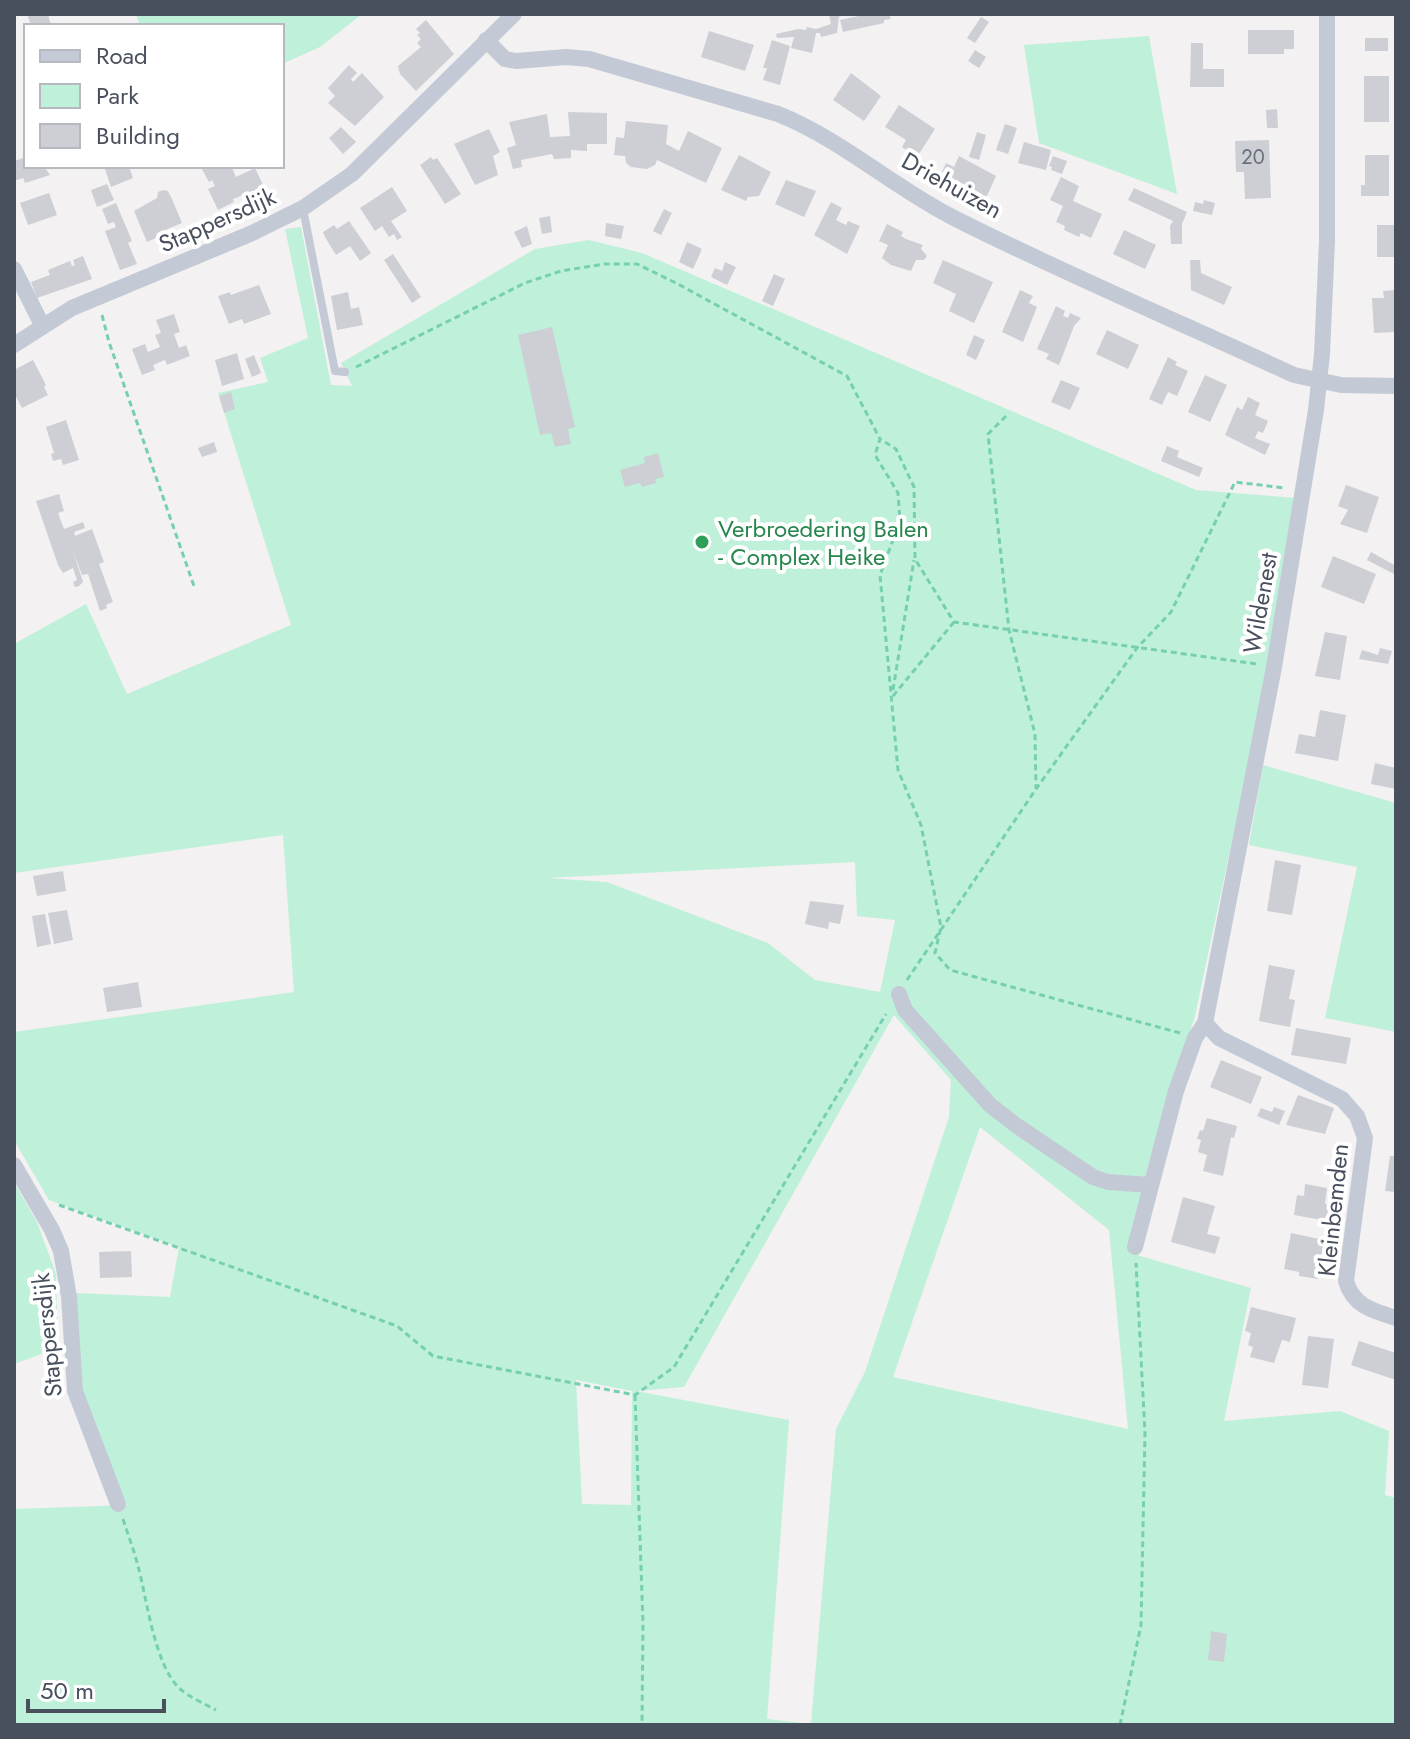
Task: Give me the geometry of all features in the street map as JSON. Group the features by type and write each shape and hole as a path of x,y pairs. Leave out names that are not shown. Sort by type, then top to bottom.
{"street":[{"name":"Stappersdijk","path":"14,345 42,325 98,296 250,234 303,208 352,174 514,14"},
{"name":"Wildenest","path":"1135,1247 1176,1091 1195,1038 1205,1023 1274,667 1304,490 1322,354 1327,241 1327,14"},
{"name":"Driehuizen","path":"486,40 505,59 589,59 778,114 853,152 954,218 1294,375 1318,382 1396,386"},
{"path":"14,269 42,325"},
{"path":"899,994 905,1010 990,1105 1017,1126 1093,1177 1108,1182 1150,1185"},
{"name":"Kleinbemden","path":"1205,1023 1219,1038 1342,1099 1357,1116 1365,1138 1346,1281 1349,1293 1360,1304 1396,1318"},
{"name":"Stappersdijk","path":"14,1165 61,1251 69,1297 75,1391 118,1504"}],"lane":[{"path":"303,208 335,371 345,372"}],"path":[{"path":"345,372 525,283 561,271 604,264 637,264 847,376 880,439 896,449 914,487 915,559 891,698"},
{"path":"98,296 109,342 195,589"},
{"path":"1006,416 988,434 1009,630 1035,734 1036,789"},
{"path":"880,439 875,455 898,493 900,521 880,575 898,770 921,825 941,927 935,953 950,970 1195,1038"},
{"path":"32,1196 397,1326 433,1356 635,1395 674,1367 941,927 1137,648 1171,612 1235,482 1304,490"},
{"path":"915,559 954,622 1274,667"},
{"path":"891,698 954,622"},
{"path":"1120,1725 1141,1625 1145,1433 1135,1247"},
{"path":"635,1395 643,1624 642,1725"},
{"path":"118,1504 139,1568 152,1627 168,1672 180,1689 216,1710"}],"green space":[{"path":"136,14 362,14 320,47 284,63 284,24 139,24"},
{"path":"1149,36 1177,194 1039,143 1024,45"},
{"path":"301,227 331,385 352,386 341,363 535,249 589,240 642,253 1196,490 1296,498 1266,680 1195,1016 1147,1169 1129,1248 1140,1256 1251,1288 1224,1421 1340,1411 1389,1431 1385,1495 1396,1498 1396,1725 14,1725 14,1509 127,1505 84,1402 77,1369 76,1293 170,1297 179,1247 49,1200 14,1140 14,1032 294,992 283,835 14,873 14,644 86,604 127,694 291,625 218,393 268,382 260,358 308,338 285,229","holes":["855,862 857,916 895,920 880,992 815,980 768,943 607,882 547,878","894,1015 951,1080 949,1117 865,1372 836,1429 811,1724 767,1719 789,1420 636,1391 684,1387","980,1127 1109,1230 1128,1429 893,1377","576,1380 632,1391 631,1505 582,1504"]},
{"path":"1263,765 1396,803 1396,1032 1325,1018 1357,867 1249,845"},
{"path":"14,1182 37,1222 56,1274 58,1348 14,1364"}],"building":[{"path":"27,14 48,14 50,24 30,24"},
{"path":"829,14 843,14 839,17 837,33 821,37 820,33 816,33 812,53 791,48 794,37 777,38 776,34 831,24"},
{"path":"868,14 889,14 891,19 843,32 840,20"},
{"path":"981,17 989,22 975,43 967,38"},
{"path":"426,20 454,54 416,91 400,74 398,66 421,47 417,43 421,39 417,35 420,33 416,29"},
{"path":"1248,30 1294,30 1294,49 1284,49 1284,54 1248,54"},
{"path":"709,31 754,45 745,71 701,57"},
{"path":"1365,38 1388,38 1388,51 1365,51"},
{"path":"772,40 790,46 780,85 763,80 767,68 763,68"},
{"path":"1191,43 1203,43 1203,69 1224,69 1224,87 1190,87"},
{"path":"975,50 986,57 979,68 968,61"},
{"path":"349,65 357,73 351,79 353,82 362,73 384,97 355,126 328,103 335,96 328,88"},
{"path":"851,73 881,96 864,121 833,100"},
{"path":"1364,76 1389,76 1389,122 1364,122"},
{"path":"899,105 935,129 917,157 902,147 906,140 885,127"},
{"path":"1277,109 1278,128 1267,128 1266,110"},
{"path":"568,112 607,113 607,144 587,144 587,151 571,150 571,158 554,159 552,154 521,160 522,167 513,169 507,148 516,145 509,122 547,114 550,137 570,136"},
{"path":"626,121 668,125 666,144 679,151 688,131 722,148 706,183 657,160 647,169 631,167 626,163 625,156 614,155 616,137 624,138"},
{"path":"1005,124 1017,128 1008,154 996,150"},
{"path":"341,127 356,142 343,154 329,138"},
{"path":"489,129 500,152 493,156 498,175 475,185 454,144"},
{"path":"977,132 986,135 979,160 969,157"},
{"path":"1269,140 1271,198 1245,199 1244,172 1236,172 1235,141"},
{"path":"1024,142 1051,150 1046,170 1018,163"},
{"path":"739,155 771,172 759,196 748,197 746,201 721,190"},
{"path":"1365,155 1389,155 1389,196 1361,196 1361,185 1365,185"},
{"path":"959,156 996,176 982,207 936,186 946,163 954,167"},
{"path":"1053,156 1067,161 1062,174 1049,166"},
{"path":"431,157 433,160 437,158 461,194 445,204 420,165"},
{"path":"24,158 24,168 45,168 50,175 25,183 23,178 14,181 14,161"},
{"path":"130,168 133,178 111,187 105,169"},
{"path":"232,168 236,177 255,168 264,187 233,199 234,202 218,210 208,189 215,186 202,169"},
{"path":"1061,177 1079,186 1073,201 1102,214 1091,238 1081,233 1079,237 1056,222 1063,206 1050,200"},
{"path":"786,180 816,191 804,217 775,204"},
{"path":"107,184 114,200 97,207 91,190"},
{"path":"392,187 407,211 391,221 402,237 397,240 394,234 389,237 382,226 375,231 360,208"},
{"path":"1134,188 1187,212 1182,224 1182,244 1171,244 1170,226 1173,221 1128,200"},
{"path":"168,191 182,223 156,234 158,237 147,242 134,211 157,198 158,192"},
{"path":"49,193 57,215 28,225 20,203"},
{"path":"1204,200 1215,203 1212,215 1193,211 1195,202 1203,204"},
{"path":"831,202 842,208 836,220 846,225 848,221 860,226 847,254 814,235"},
{"path":"116,203 132,241 128,243 137,264 120,270 105,231 116,227 114,222 108,224 102,209"},
{"path":"664,209 672,213 661,235 653,231"},
{"path":"550,216 552,232 542,234 539,218"},
{"path":"349,221 371,253 360,261 350,246 336,255 323,232 334,225 337,229"},
{"path":"606,223 624,226 621,239 605,236"},
{"path":"887,224 903,232 901,236 906,239 923,245 921,249 927,256 924,260 916,260 911,271 891,265 882,258 888,245 879,241"},
{"path":"1377,225 1396,225 1396,257 1377,257"},
{"path":"527,226 532,244 522,248 514,232"},
{"path":"1124,230 1156,245 1145,269 1113,254"},
{"path":"687,242 702,249 693,269 679,262"},
{"path":"393,254 421,297 412,303 384,260"},
{"path":"83,256 92,279 37,298 31,282 50,275 48,270 70,261 72,266 75,265 73,260"},
{"path":"943,260 993,282 974,323 949,311 956,294 933,283"},
{"path":"1190,260 1200,260 1201,273 1232,287 1224,305 1191,290"},
{"path":"725,262 736,267 727,285 711,277 715,268 722,271"},
{"path":"774,274 785,279 773,306 762,301"},
{"path":"259,285 271,314 244,324 242,319 229,324 218,296 230,292 231,295"},
{"path":"1020,290 1033,296 1029,303 1037,307 1023,342 1002,332"},
{"path":"1396,290 1396,332 1374,333 1372,298 1384,298 1383,291"},
{"path":"348,292 351,309 359,307 363,325 337,330 331,296"},
{"path":"1056,306 1065,311 1063,316 1068,318 1070,313 1081,318 1074,326 1059,365 1046,359 1049,354 1037,349"},
{"path":"174,314 180,332 174,334 179,348 186,345 190,356 167,365 165,360 153,365 155,370 142,375 132,349 145,344 148,352 160,347 155,335 161,333 156,320"},
{"path":"552,327 575,427 568,429 571,444 555,447 551,433 540,435 518,335"},
{"path":"1107,330 1139,345 1128,369 1096,354"},
{"path":"974,335 985,340 976,360 966,355"},
{"path":"237,353 244,379 222,386 215,360"},
{"path":"254,355 261,373 252,377 245,359"},
{"path":"1168,357 1177,362 1175,365 1188,371 1177,396 1168,392 1162,405 1149,399"},
{"path":"33,360 48,395 22,408 14,393 14,370"},
{"path":"1205,375 1227,385 1210,422 1188,412"},
{"path":"1061,380 1080,388 1070,410 1051,402"},
{"path":"231,392 235,409 224,413 219,396"},
{"path":"1248,397 1260,403 1255,415 1268,421 1263,433 1258,431 1255,438 1270,444 1265,455 1225,435 1237,407 1242,410"},
{"path":"66,420 79,460 63,465 61,459 53,461 51,454 54,453 46,427"},
{"path":"214,442 217,452 202,457 198,448"},
{"path":"1167,446 1179,451 1177,457 1203,468 1199,477 1161,461"},
{"path":"658,453 664,477 642,487 640,483 625,487 620,470 645,463 644,457"},
{"path":"1346,485 1379,497 1367,533 1340,524 1348,510 1338,506"},
{"path":"59,494 64,511 58,513 64,529 83,522 85,528 74,532 75,536 92,529 104,562 99,564 113,602 100,611 88,574 82,575 73,551 83,582 79,586 75,587 73,582 77,580 73,568 63,573 58,565 36,501"},
{"path":"1371,552 1396,566 1396,575 1367,560"},
{"path":"1333,556 1376,574 1364,604 1321,587"},
{"path":"1325,632 1347,636 1340,680 1315,676"},
{"path":"1380,648 1392,651 1388,664 1359,659 1362,650 1378,655"},
{"path":"1320,710 1346,715 1338,761 1295,753 1299,734 1315,737"},
{"path":"1375,763 1396,768 1396,789 1371,784"},
{"path":"1275,860 1301,865 1292,915 1267,911"},
{"path":"63,871 66,891 37,896 33,876"},
{"path":"810,901 844,905 840,924 829,922 828,929 805,924"},
{"path":"67,910 73,940 54,944 48,913"},
{"path":"45,914 51,944 37,947 32,916"},
{"path":"1269,965 1295,970 1289,999 1295,1000 1290,1027 1259,1021"},
{"path":"138,982 142,1007 107,1012 103,988"},
{"path":"1296,1028 1351,1038 1346,1064 1291,1055"},
{"path":"1221,1060 1262,1077 1251,1104 1210,1087"},
{"path":"1298,1095 1334,1108 1325,1134 1286,1125"},
{"path":"1274,1107 1285,1111 1279,1125 1257,1116 1261,1108 1272,1112"},
{"path":"1207,1118 1237,1126 1234,1138 1231,1137 1223,1176 1203,1171 1207,1155 1198,1152 1201,1140 1197,1139"},
{"path":"1390,1156 1396,1156 1396,1192 1385,1191"},
{"path":"1305,1184 1327,1188 1325,1204 1330,1205 1327,1221 1294,1215 1297,1195 1304,1196"},
{"path":"1183,1197 1215,1206 1207,1234 1220,1237 1215,1254 1171,1242"},
{"path":"1291,1233 1324,1240 1318,1279 1299,1276 1299,1272 1284,1269"},
{"path":"131,1251 132,1277 100,1278 99,1252"},
{"path":"1251,1307 1296,1318 1290,1342 1282,1340 1274,1363 1250,1357 1253,1347 1248,1345 1251,1333 1245,1331"},
{"path":"1308,1336 1334,1339 1328,1388 1302,1385"},
{"path":"1359,1341 1396,1353 1396,1380 1351,1365"},
{"path":"1211,1631 1227,1634 1224,1662 1208,1660"}],"place":[{"name":"Verbroedering Balen - Complex Heike","path":"702,542"}]}
